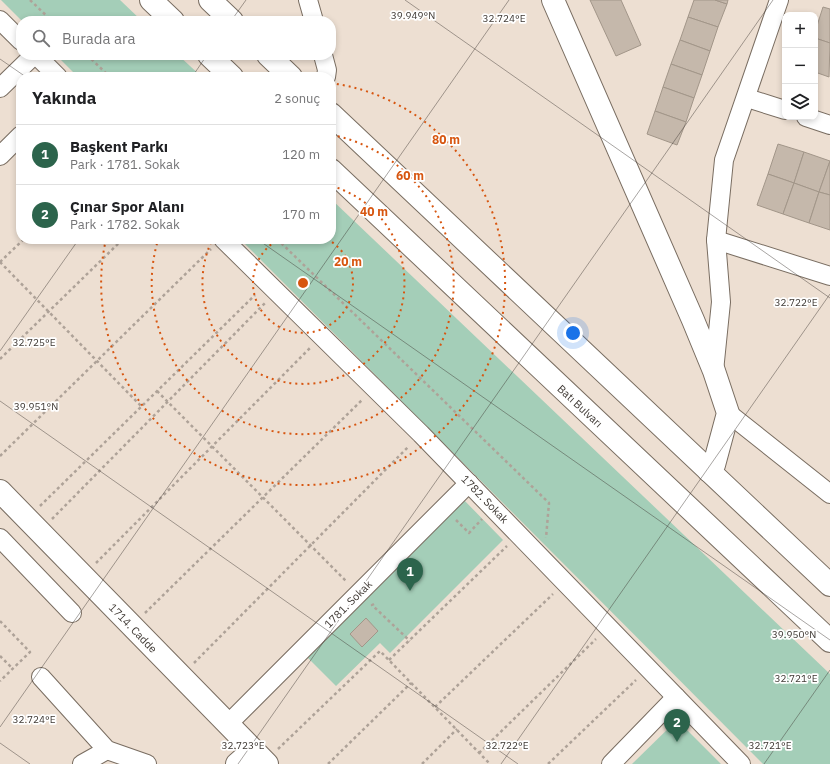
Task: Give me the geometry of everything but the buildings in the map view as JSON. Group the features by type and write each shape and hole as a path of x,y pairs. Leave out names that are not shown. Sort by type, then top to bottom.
{"main road":[{"path":"151,0 168,16"},
{"path":"210,0 227,16"},
{"path":"553,0 714,371 728,413 714,465 709,471"},
{"path":"214,60 227,72"},
{"path":"273,60 286,72"},
{"path":"336,119 830,585"},
{"name":"Batı Bulvarı","path":"336,175 830,641"},
{"name":"1714. Cadde","path":"0,491 228,724 255,760"}],"street":[{"path":"308,0 313,16"},
{"path":"714,371 721,302 716,240 724,160 747,98 779,0"},
{"path":"0,20 16,36"},
{"path":"17,72 30,60"},
{"path":"40,60 53,72"},
{"path":"324,60 327,72"},
{"path":"0,88 16,73"},
{"path":"747,98 782,109"},
{"path":"815,120 830,125"},
{"path":"0,156 16,141"},
{"path":"716,240 830,276"},
{"name":"1782. Sokak","path":"221,244 272,287 421,434 741,764"},
{"path":"728,413 830,494"},
{"name":"1781. Sokak","path":"228,724 469,483"},
{"path":"0,538 72,613"},
{"path":"41,677 107,750 147,764"},
{"path":"611,764 676,697"},
{"path":"82,764 107,750"}],"path":[{"path":"30,0 47,16"},
{"path":"92,60 105,72"},
{"path":"19,244 0,262 141,406"},
{"path":"0,358 118,244"},
{"path":"0,456 217,244"},
{"path":"282,244 548,503 544,560"},
{"path":"33,525 141,406 272,287"},
{"path":"33,525 167,402 272,287"},
{"path":"83,576 322,336"},
{"path":"132,626 374,388"},
{"path":"157,391 359,593"},
{"path":"181,676 421,434"},
{"path":"456,520 469,533 493,508"},
{"path":"389,660 519,535"},
{"path":"435,707 565,582"},
{"path":"378,600 372,605 410,641"},
{"path":"0,621 30,652 0,681"},
{"path":"479,753 608,627"},
{"path":"255,760 380,651 490,764"},
{"path":"0,656 13,669"},
{"path":"548,764 648,668"},
{"path":"328,764 411,683"},
{"path":"422,764 457,729"}],"green space":[{"path":"1,0 120,0 137,16 17,16"},
{"path":"61,60 183,60 197,72 73,72"},
{"path":"336,204 830,674 830,764 763,764 245,244 336,244"},
{"path":"462,498 503,540 390,653 380,643 336,686 305,655"},
{"path":"677,720 721,764 632,764"}],"place":[{"name":"Başkent Parkı","path":"410,591"},
{"name":"Çınar Spor Alanı","path":"677,742"}]}
